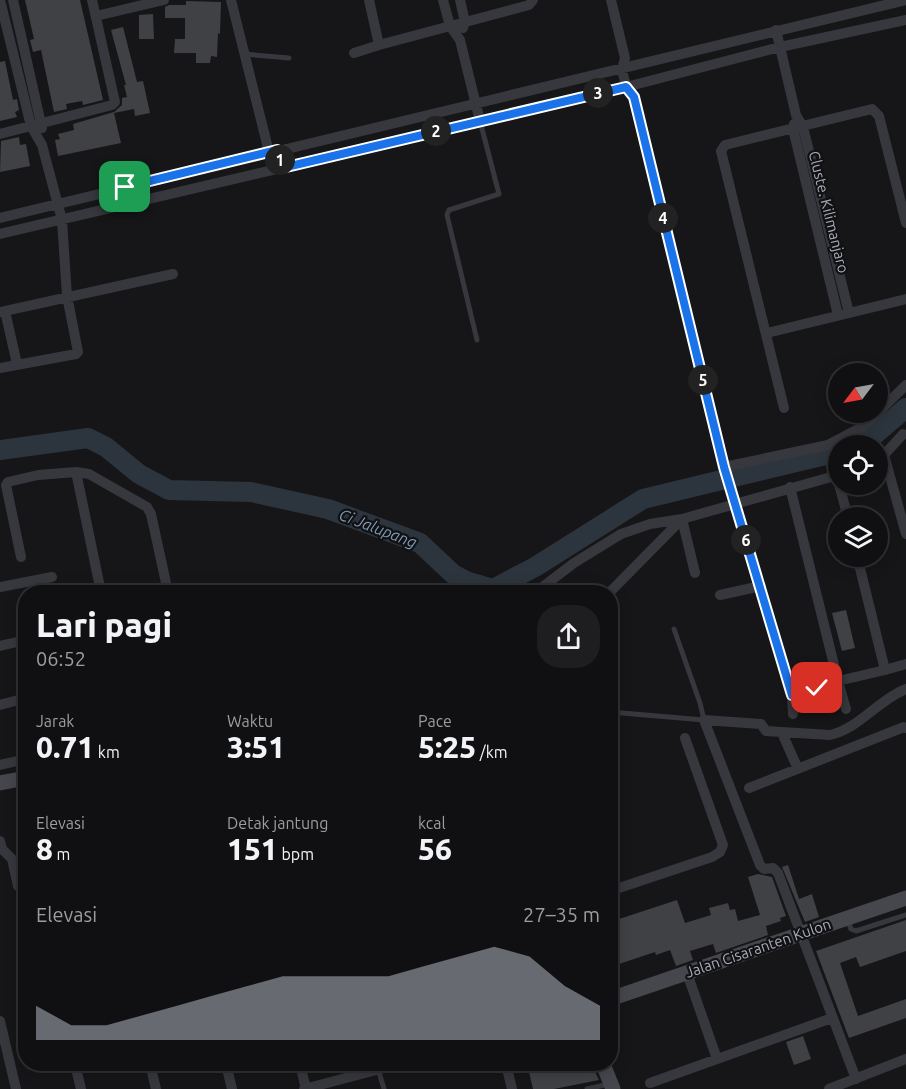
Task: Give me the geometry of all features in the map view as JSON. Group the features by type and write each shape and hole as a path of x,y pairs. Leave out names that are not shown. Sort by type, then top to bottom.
{"main road":[{"path":"0,781 18,779"},
{"name":"Jalan Cisaranten Kulon","path":"618,996 906,898"},
{"path":"606,1071 612,1086"}],"street":[{"path":"0,0 62,220 67,296 77,353 0,368"},
{"path":"13,0 37,125"},
{"path":"0,134 112,105 115,102 92,0"},
{"path":"96,16 150,1 164,0"},
{"path":"231,0 269,152 282,168"},
{"path":"369,0 379,45"},
{"path":"443,0 450,26 460,40 480,121"},
{"path":"459,0 465,22 460,40"},
{"path":"354,53 529,5 533,0"},
{"path":"611,0 725,470 792,695 793,714"},
{"path":"0,218 626,64 906,0"},
{"path":"0,234 480,121 632,88 780,47 906,20"},
{"name":"Cluste. Kilimanjaro","path":"776,30 844,314"},
{"path":"784,408 721,151 724,145 872,109 879,116 906,223"},
{"path":"264,172 269,152"},
{"path":"17,364 3,311 173,274"},
{"path":"767,333 906,299"},
{"path":"725,470 828,445 864,426 906,384"},
{"path":"888,450 903,434"},
{"path":"21,556 6,485 8,482 38,475 76,471 90,474 147,507 151,514 166,585"},
{"path":"76,471 100,585"},
{"path":"888,479 906,534"},
{"path":"544,585 621,534 650,524 682,519 733,500 828,481"},
{"path":"790,487 846,709"},
{"path":"682,519 695,573"},
{"path":"617,585 682,519"},
{"path":"860,567 885,670"},
{"path":"0,587 52,577"},
{"path":"720,595 761,586"},
{"path":"0,646 18,642"},
{"path":"792,695 906,664"},
{"path":"856,1079 776,869 764,869 760,865 704,720 761,724 766,731 782,733 830,735 860,721 895,694 906,689"},
{"path":"0,705 18,701"},
{"path":"749,788 905,727"},
{"path":"782,733 798,769"},
{"path":"618,888 712,857 720,852 723,845 685,738"},
{"path":"0,765 18,761"},
{"path":"0,841 2,849 12,859 18,886"},
{"path":"687,973 717,1059"},
{"path":"650,1083 832,1018"},
{"path":"0,1021 16,1089"},
{"path":"828,1089 906,1059"},
{"path":"77,1071 81,1089"},
{"path":"152,1071 156,1089"},
{"path":"228,1071 232,1089"},
{"path":"301,1071 305,1089 371,1071"},
{"path":"508,1071 512,1089"}],"lane":[{"path":"244,54 289,58"},
{"path":"477,340 447,214 449,210 499,194 480,121"},
{"path":"618,713 704,720 674,628"},
{"path":"847,918 851,929 856,931 906,915"},
{"path":"379,1071 384,1089"},
{"path":"587,1089 612,1086"}],"building":[{"path":"25,0 80,0 103,100 83,105 82,101 66,104 67,109 54,112 41,50 33,52 30,40 34,39"},
{"path":"186,1 221,2 217,57 211,56 210,63 196,63 196,53 174,53 175,39 185,39 185,18 165,18 165,7 186,5"},
{"path":"153,14 154,39 139,39 139,15"},
{"path":"123,27 137,82 143,81 150,113 135,116 134,109 114,113 121,143 58,156 55,140 60,139 58,134 74,130 73,124 114,112 122,105 122,98 127,97 124,85 126,85 111,30"},
{"path":"5,61 13,100 17,99 19,110 15,112 17,117 0,121 0,62"},
{"path":"19,137 20,145 26,144 30,166 0,172 1,141"},
{"path":"846,610 855,648 842,651 832,613"},
{"path":"788,865 799,899 812,894 819,917 805,922 782,867"},
{"path":"758,874 772,877 786,916 780,918 781,921 766,926 768,935 716,953 713,944 690,951 693,960 676,966 670,950 656,955 655,952 618,964 618,919 677,900 685,923 711,915 709,908 728,903 730,910 735,909 738,921 760,915 748,877"},
{"path":"906,920 906,951 860,967 856,957 840,963 858,1016 906,999 906,1018 849,1038 816,951"},
{"path":"803,1036 811,1059 794,1065 786,1042"},
{"path":"529,1071 594,1071 599,1080 554,1089 533,1089"}],"waterway":[{"name":"Ci Jalupang","path":"874,435 906,408"},
{"name":"Ci Jalupang","path":"0,450 88,438 106,447 139,474 169,490 251,492 328,509 420,543 453,574 480,585"},
{"name":"Ci Jalupang","path":"501,585 535,567 643,499 828,454"}],"route":[{"path":"125,187 277,150 282,168 626,87 634,97 724,467 792,695 817,688"}]}
